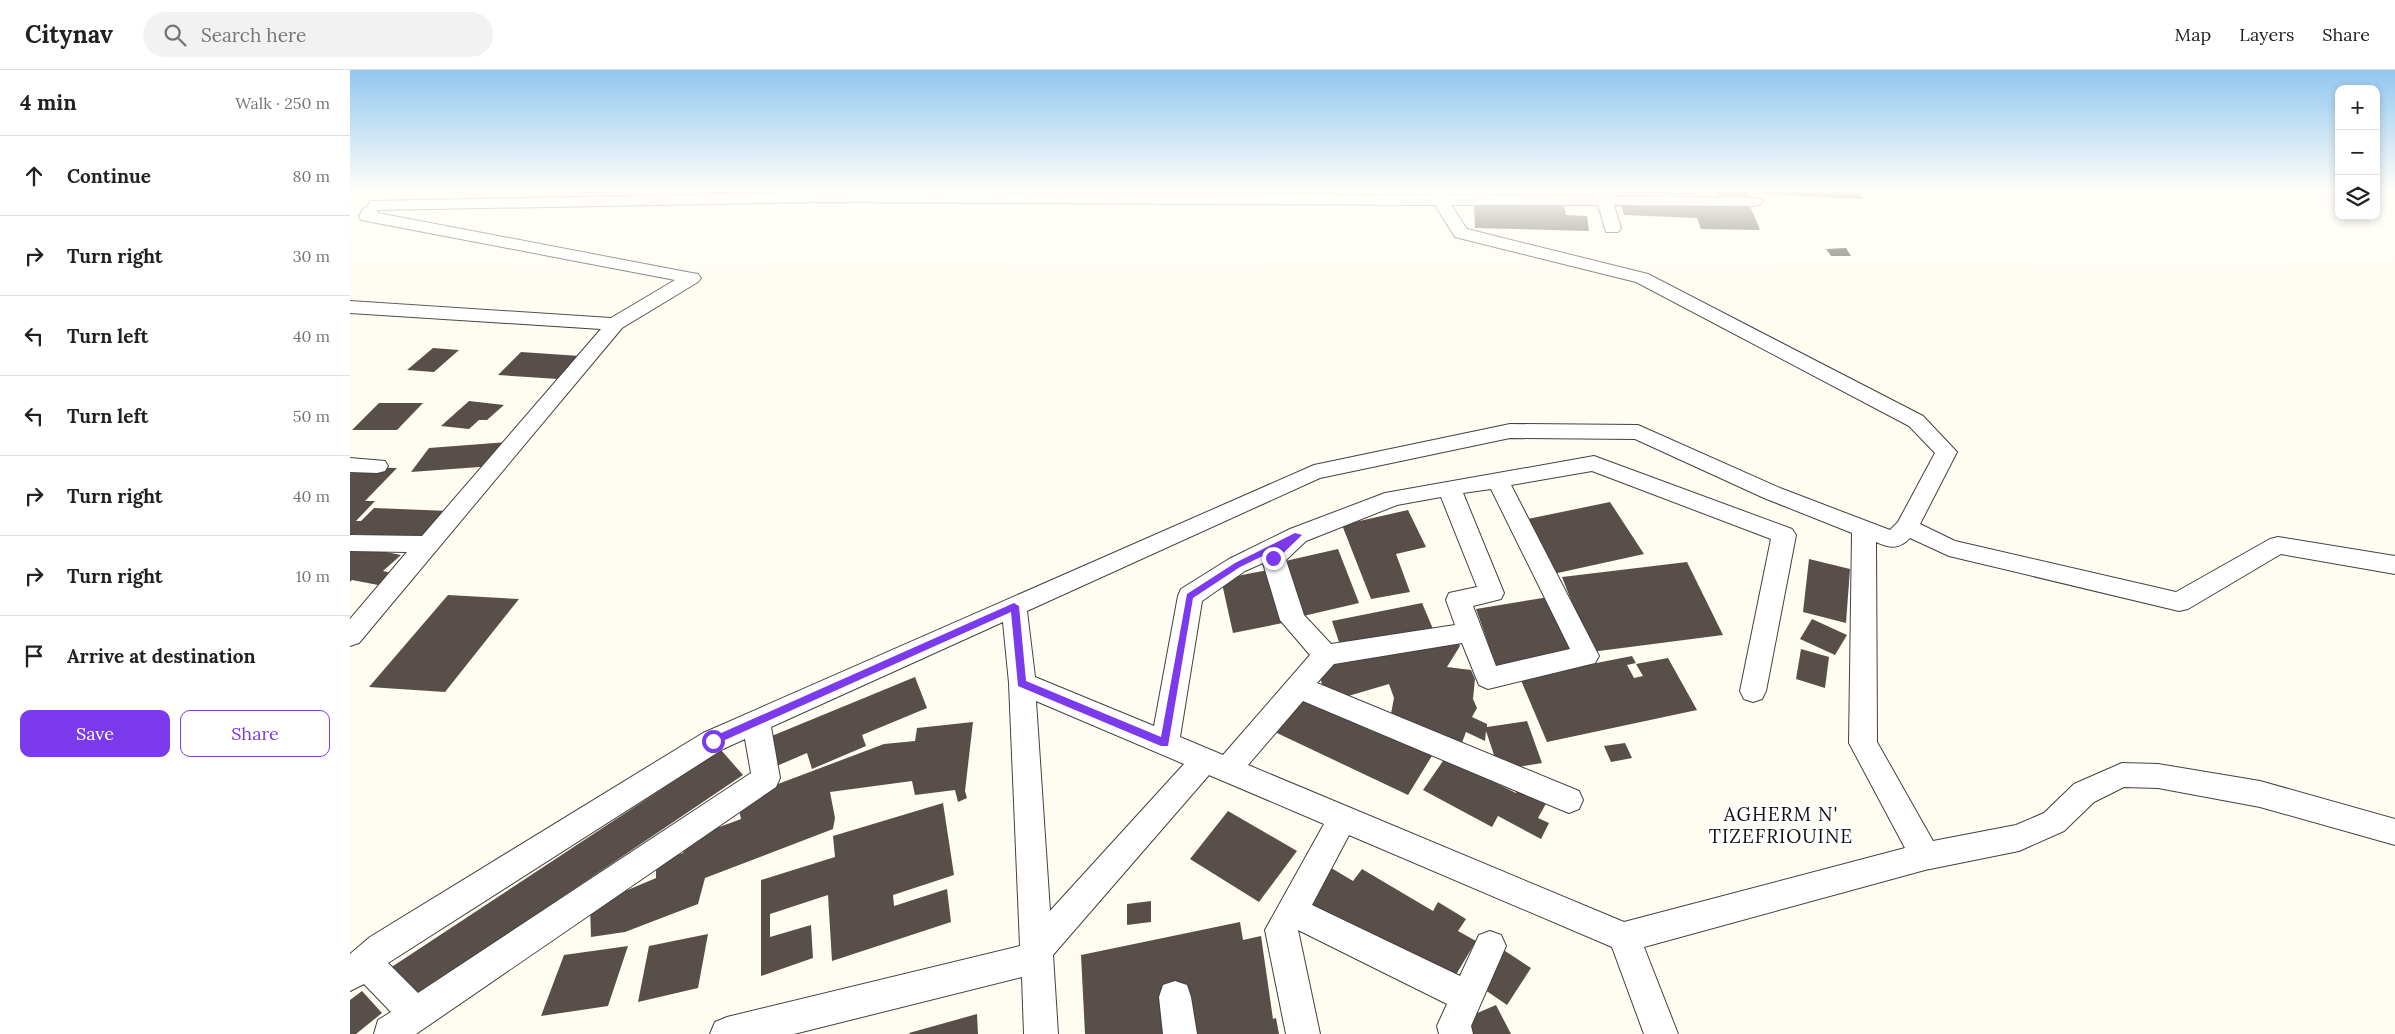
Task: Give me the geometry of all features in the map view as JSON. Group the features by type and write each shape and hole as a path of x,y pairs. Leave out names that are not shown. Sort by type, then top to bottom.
{"street":[{"path":"350,636 615,324 692,278 492,235"},
{"path":"756,722 766,778 404,1024 357,968 381,948 713,741 1314,472 1510,431 1638,432 1772,493 1894,540 1907,527 1946,452 1916,421 1642,278 1469,235"},
{"path":"350,307 615,324"},
{"path":"1164,743 1190,596 1238,565 1298,535 1393,498 1594,463 1784,536 1752,691"},
{"path":"350,465 376,466"},
{"path":"1449,488 1492,594 1458,600 1488,678 1586,656 1498,479"},
{"path":"1907,527 1949,548 2179,602 2278,545 2395,565"},
{"path":"1864,528 1863,743 1925,856"},
{"path":"1298,535 1273,558 1293,620 1326,655"},
{"path":"350,543 427,544"},
{"path":"1014,606 1022,683 1035,955 1041,1034"},
{"path":"727,1034 1035,955 1216,765 1298,687 1326,655 1470,632"},
{"path":"1022,683 1624,937 1925,856 2019,838 2054,822 2084,793 2122,776 2158,776 2260,794 2395,832"},
{"path":"1298,687 1569,800"},
{"path":"1303,1034 1281,930 1343,818"},
{"path":"1292,911 1467,996"},
{"path":"1624,937 1661,1034"},
{"path":"1456,1034 1454,1026 1490,946"},
{"path":"1175,997 1180,1034"}],"building":[{"path":"1846,248 1851,256 1831,256 1826,249"},
{"path":"433,348 459,350 434,372 407,370"},
{"path":"521,352 580,356 558,379 498,375"},
{"path":"469,401 504,405 487,420 479,420 469,429 441,426"},
{"path":"379,403 423,403 397,430 352,430"},
{"path":"508,442 493,466 411,472 429,448"},
{"path":"357,467 397,468 365,501 375,501 356,521 361,521 374,508 449,511 425,537 350,534 350,474"},
{"path":"1610,502 1644,554 1553,574 1523,520"},
{"path":"1408,510 1426,547 1396,554 1410,592 1371,599 1342,525"},
{"path":"356,546 401,555 383,571 392,573 378,585 352,580 350,582 350,550"},
{"path":"1338,549 1359,603 1299,617 1281,562"},
{"path":"1809,559 1850,569 1846,623 1803,612"},
{"path":"1687,562 1723,635 1591,652 1562,577"},
{"path":"1273,569 1288,622 1233,633 1221,579"},
{"path":"448,595 519,599 445,692 369,687"},
{"path":"1549,597 1573,653 1496,666 1476,609"},
{"path":"1422,603 1433,629 1341,648 1332,621"},
{"path":"1812,619 1847,635 1835,655 1800,639"},
{"path":"1454,634 1460,646 1447,667 1471,670 1475,679 1473,699 1477,708 1472,717 1487,724 1487,727 1527,721 1542,763 1499,770 1486,731 1485,741 1466,732 1460,748 1438,746 1408,795 1258,724 1283,690 1374,732 1375,729 1389,724 1394,698 1389,684 1345,697 1323,687 1315,663"},
{"path":"1801,649 1829,657 1825,688 1796,679"},
{"path":"1632,656 1636,663 1627,665 1634,678 1643,676 1636,664 1668,658 1697,710 1547,742 1520,678"},
{"path":"915,677 927,708 862,735 866,746 812,769 807,753 758,774 750,745"},
{"path":"973,722 965,791 967,798 958,802 955,790 915,795 912,781 830,792 835,818 833,829 705,878 698,904 625,932 591,937 590,906 656,878 656,863 683,853 687,839 741,819 738,805 741,798 884,744 915,741 917,728"},
{"path":"1625,743 1632,758 1611,762 1604,746"},
{"path":"721,750 743,775 399,1007 381,974"},
{"path":"1445,758 1516,793 1526,775 1548,800 1538,818 1549,823 1541,839 1498,816 1492,827 1423,790"},
{"path":"943,803 954,875 893,895 894,906 947,889 951,922 832,961 828,895 770,914 770,937 811,925 813,958 761,976 761,880 835,857 833,836"},
{"path":"1228,811 1297,851 1259,902 1190,859"},
{"path":"1313,857 1353,881 1362,869 1433,911 1438,902 1466,919 1458,931 1476,941 1444,995 1284,896"},
{"path":"1151,901 1151,922 1127,925 1127,904"},
{"path":"1240,922 1243,940 1261,936 1273,1019 1276,1018 1279,1034 1085,1034 1081,955"},
{"path":"708,934 698,988 638,1002 649,946"},
{"path":"1496,945 1531,968 1507,1005 1472,981"},
{"path":"628,946 608,1006 541,1016 564,955"},
{"path":"362,991 382,1013 356,1034 350,1034 350,1000"},
{"path":"1496,1005 1511,1034 1443,1034 1440,1029"},
{"path":"977,1014 978,1034 909,1033"}],"district":[{"name":"AGHERM N' TIZEFRIOUINE","path":"1781,825"}],"route":[{"path":"713,741 1014,606 1022,683 1164,743 1190,596 1238,565 1298,535 1273,558"}]}
